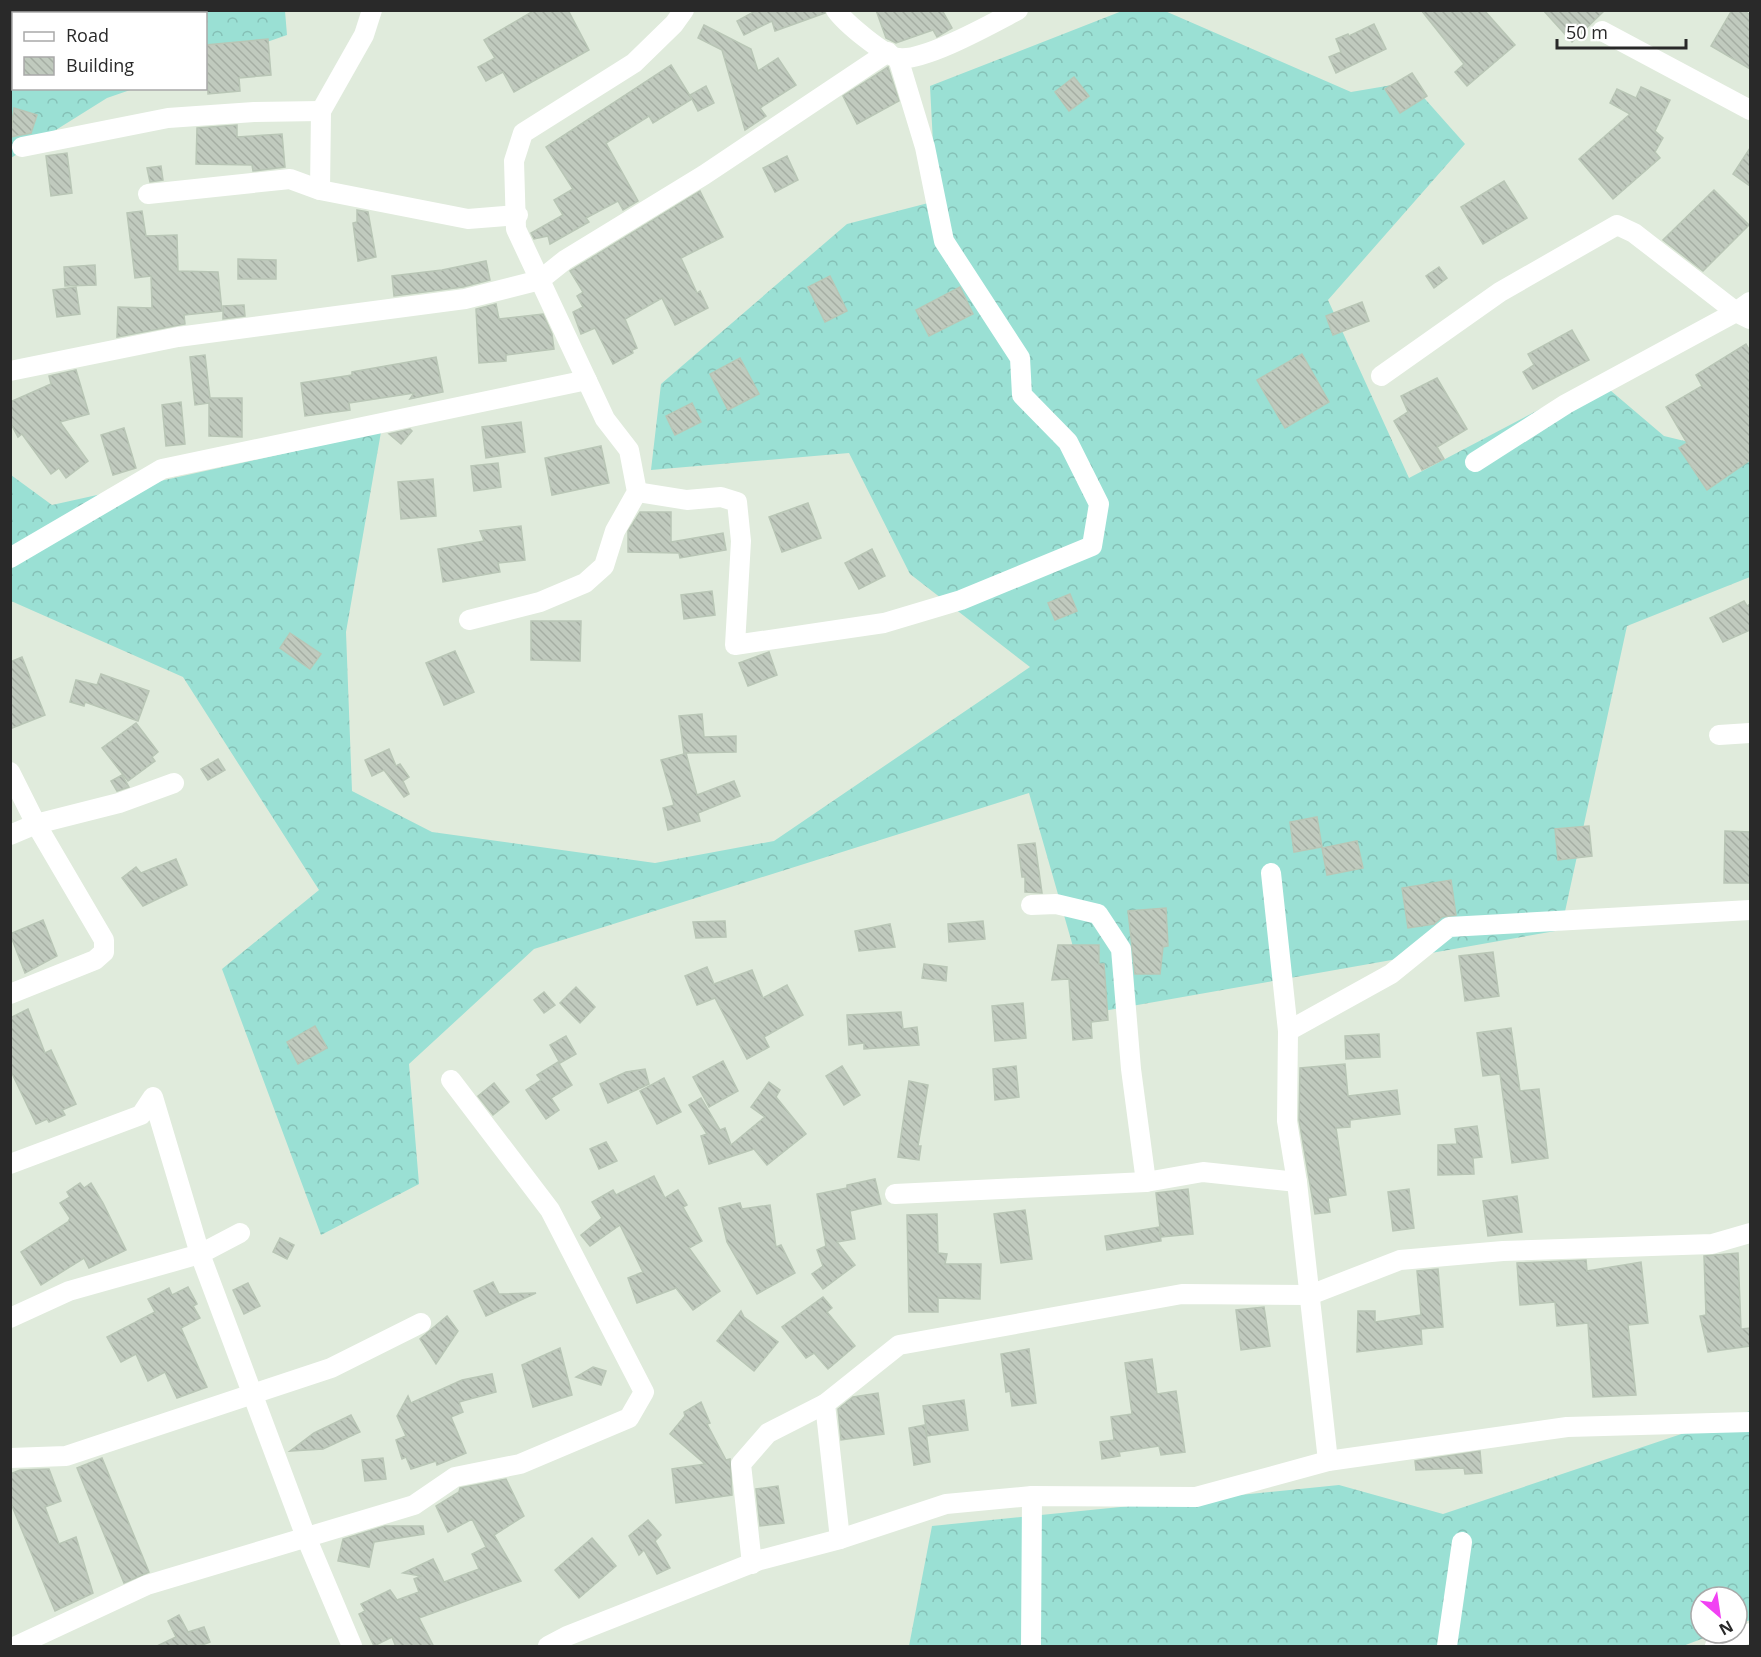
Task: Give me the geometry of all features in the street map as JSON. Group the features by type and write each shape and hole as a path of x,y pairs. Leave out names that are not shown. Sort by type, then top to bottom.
{"street":[{"path":"320,190 321,111 364,35 372,10"},
{"path":"469,620 540,602 585,583 604,566 615,531 637,492 629,450 605,419 516,229 518,215 514,161 523,133 634,63 674,24 684,10"},
{"path":"637,492 687,500 721,497 737,502 741,541 735,645 884,623 961,600 1092,546 1099,504 1068,442 1022,395 1020,358 944,241 926,147 893,55 875,44 836,10"},
{"path":"10,371 178,337 465,299 540,280 565,261 704,176 893,55 924,54 1018,10"},
{"path":"1602,31 1750,110"},
{"path":"22,147 168,118 254,112 321,111"},
{"path":"148,194 290,179 320,190 468,219 518,215"},
{"path":"1381,376 1500,292 1617,225 1634,233 1746,311 1566,404 1475,462"},
{"path":"10,558 162,468 587,380"},
{"path":"1719,735 1750,733"},
{"path":"10,772 36,824 104,940 104,952 94,960 10,994"},
{"path":"10,835 36,824 119,803 174,783"},
{"path":"1271,873 1288,1031 1287,1121 1298,1182 1328,1461"},
{"path":"1031,905 1056,904 1098,914 1121,949 1131,1069 1146,1182"},
{"path":"1288,1031 1391,974 1449,927 1750,910"},
{"path":"16,1647 147,1585 414,1505 455,1477 520,1464 629,1418 644,1392 550,1210 451,1080"},
{"path":"10,1164 141,1115 153,1097 200,1254 306,1537 352,1647"},
{"path":"895,1194 1146,1182 1203,1172 1298,1182"},
{"path":"10,1318 69,1291 200,1254 240,1233"},
{"path":"752,1563 747,1496 741,1464 768,1433 825,1404 899,1345 1182,1294 1310,1295 1400,1260 1503,1251 1712,1244 1750,1233"},
{"path":"10,1458 66,1456 331,1368 421,1323"},
{"path":"825,1404 840,1539"},
{"path":"548,1647 572,1641 752,1563 840,1539 946,1504 1032,1496 1196,1497 1328,1461 1567,1427 1750,1422"},
{"path":"1031,1647 1032,1496"},
{"path":"1446,1647 1462,1542"},
{"path":"1715,1647 1750,1633"}],"green space":[{"path":"11,11 285,11 287,35 207,63 207,12 12,12 12,90 130,90 107,98 11,158"},
{"path":"1122,11 1165,11 1351,92 1410,82 1465,144 1328,300 1409,478 1597,379 1664,436 1750,457 1750,577 1627,626 1561,930 1092,1013 1029,793 534,949 409,1064 419,1184 321,1235 222,969 319,890 183,677 11,601 11,475 52,505 381,432 346,632 352,791 432,832 655,863 774,841 1030,667 910,574 849,453 651,470 661,384 847,224 936,201 930,86"},
{"path":"1750,1411 1750,1620 1749,1585 1689,1585 1689,1644 1683,1646 909,1646 932,1526 1339,1485 1443,1514"}],"building":[{"path":"535,10 568,10 589,50 514,92 503,72 486,81 478,67 495,58 484,40"},
{"path":"757,10 824,10 825,13 775,31 772,21 744,35 737,21"},
{"path":"876,10 942,10 952,28 937,37 933,30 896,43 886,38"},
{"path":"1421,10 1484,10 1515,45 1467,86 1455,72 1464,64"},
{"path":"1543,10 1605,10 1572,42"},
{"path":"1732,10 1743,10 1750,15 1750,69 1711,46"},
{"path":"1374,24 1386,49 1336,73 1329,57 1341,52 1336,39 1348,34 1349,36"},
{"path":"704,25 751,49 758,71 778,58 796,85 760,108 766,116 745,130 722,50 698,38"},
{"path":"268,39 271,75 239,78 240,91 208,94 207,45"},
{"path":"671,65 692,99 653,123 649,116 606,143 638,201 623,210 618,201 586,218 589,222 550,244 548,236 534,239 531,233 563,215 554,200 573,189 546,147"},
{"path":"888,67 899,101 857,124 843,96"},
{"path":"1412,73 1427,96 1400,113 1385,89"},
{"path":"1074,77 1089,96 1069,111 1055,92"},
{"path":"706,86 714,103 698,111 690,95"},
{"path":"1641,87 1670,100 1655,131 1663,138 1655,152 1660,158 1613,199 1579,159 1630,114 1610,103 1617,89 1636,98"},
{"path":"14,108 37,115 31,133 10,137"},
{"path":"237,125 237,137 282,134 285,167 253,171 252,165 196,164 197,128"},
{"path":"1750,148 1750,186 1733,174"},
{"path":"67,153 72,193 51,196 46,156"},
{"path":"787,156 798,180 775,192 763,168"},
{"path":"161,166 163,180 150,182 147,168"},
{"path":"1504,181 1527,218 1483,244 1461,207"},
{"path":"1714,190 1749,225 1703,271 1663,240"},
{"path":"700,191 723,237 681,258 697,293 700,291 708,308 675,325 662,298 625,319 637,348 632,350 633,353 613,364 595,328 581,334 573,312 583,307 577,296 583,292 570,271"},
{"path":"357,210 368,212 376,257 358,261 353,223 357,222"},
{"path":"142,211 146,236 177,235 178,271 218,272 222,311 184,315 185,324 117,337 118,307 152,308 151,276 135,278 127,213"},
{"path":"238,259 276,260 276,279 238,279"},
{"path":"486,261 490,280 463,287 394,296 392,276 442,270"},
{"path":"95,265 96,285 65,286 64,267"},
{"path":"1439,267 1447,278 1434,288 1426,276"},
{"path":"830,276 847,311 825,322 808,287"},
{"path":"76,287 80,314 57,317 53,290"},
{"path":"960,287 973,314 929,336 916,310"},
{"path":"1362,302 1369,321 1333,335 1326,316"},
{"path":"496,304 499,319 543,314 552,334 554,349 506,355 506,361 479,363 476,309"},
{"path":"244,305 245,316 223,319 223,306"},
{"path":"1572,330 1589,360 1533,389 1523,372 1534,365 1528,354"},
{"path":"1746,344 1750,351 1750,460 1707,490 1679,448 1687,443 1666,407 1702,386 1696,375"},
{"path":"1302,354 1329,402 1285,428 1257,380"},
{"path":"205,355 210,398 242,398 242,437 209,436 209,403 195,405 190,357"},
{"path":"436,357 443,392 410,399 414,393 349,403 350,410 305,416 301,383"},
{"path":"740,358 759,394 728,410 710,374"},
{"path":"76,370 89,414 60,422 88,461 66,478 59,468 51,474 22,434 18,437 10,422 10,402 51,384 49,376"},
{"path":"1437,378 1467,429 1437,447 1444,459 1422,470 1394,421 1408,412 1401,396"},
{"path":"181,402 185,444 166,446 162,405"},
{"path":"692,403 701,422 675,435 666,416"},
{"path":"521,422 525,452 486,458 482,427"},
{"path":"124,428 136,468 113,475 101,435"},
{"path":"410,429 412,431 401,444 389,434"},
{"path":"601,446 609,483 552,495 545,458"},
{"path":"498,463 501,487 474,491 471,466"},
{"path":"433,479 436,516 401,519 398,482"},
{"path":"808,503 821,538 782,552 769,517"},
{"path":"640,512 671,512 671,542 723,533 726,550 680,558 679,553 628,552 628,531"},
{"path":"521,526 525,560 498,563 500,572 443,582 438,549 484,541 480,531"},
{"path":"872,549 885,576 859,589 845,563"},
{"path":"712,591 715,615 684,619 681,595"},
{"path":"1070,594 1077,611 1055,620 1048,603"},
{"path":"1744,601 1747,606 1750,604 1750,630 1723,642 1710,618"},
{"path":"531,621 581,621 580,661 531,660"},
{"path":"290,633 321,654 310,669 280,648"},
{"path":"455,651 474,692 444,705 426,663"},
{"path":"769,652 777,675 748,686 739,663"},
{"path":"22,657 45,715 10,729 10,662"},
{"path":"101,674 149,691 138,721 85,702 84,706 70,702 76,680 97,685"},
{"path":"702,714 704,737 736,736 736,752 686,753 697,795 734,781 740,796 698,813 700,821 668,830 663,808 674,805 661,760 684,754 679,716"},
{"path":"136,723 158,752 152,757 155,761 128,781 102,748"},
{"path":"389,749 396,766 400,764 409,777 403,781 409,794 404,797 384,770 372,776 365,760"},
{"path":"218,759 225,770 208,780 201,769"},
{"path":"122,775 129,787 117,791 111,781"},
{"path":"1317,817 1322,847 1294,852 1290,822"},
{"path":"1589,826 1592,856 1558,860 1555,829"},
{"path":"1725,831 1750,832 1750,883 1724,883"},
{"path":"1357,841 1363,868 1327,875 1322,848"},
{"path":"1035,843 1042,893 1025,892 1025,877 1022,877 1018,845"},
{"path":"176,859 187,885 143,906 122,878 136,867 141,873"},
{"path":"1451,880 1456,915 1442,917 1434,924 1408,928 1402,888"},
{"path":"1166,908 1168,946 1163,947 1160,974 1135,974 1128,911"},
{"path":"43,920 57,956 25,973 10,934"},
{"path":"725,921 726,937 696,938 693,922"},
{"path":"983,921 985,939 949,942 948,924"},
{"path":"890,924 895,947 859,951 855,931"},
{"path":"1058,945 1099,945 1099,964 1104,964 1108,1020 1091,1022 1092,1038 1073,1040 1069,979 1052,980"},
{"path":"1493,952 1499,996 1465,1001 1459,956"},
{"path":"924,964 947,967 946,981 922,978"},
{"path":"707,967 714,984 752,970 763,998 787,985 803,1015 764,1037 769,1047 747,1059 715,998 697,1005 685,976"},
{"path":"576,987 595,1007 580,1023 560,1003"},
{"path":"544,992 555,1005 544,1013 534,1000"},
{"path":"1023,1003 1026,1038 995,1041 992,1006"},
{"path":"28,1009 45,1053 51,1050 76,1104 62,1110 65,1115 49,1122 47,1119 36,1124 10,1069 10,1018"},
{"path":"901,1012 903,1029 917,1027 919,1045 864,1049 864,1043 849,1045 847,1015"},
{"path":"315,1026 327,1048 298,1064 287,1042"},
{"path":"1511,1028 1520,1091 1539,1089 1548,1158 1512,1163 1500,1074 1483,1076 1477,1033"},
{"path":"1379,1034 1380,1057 1346,1059 1345,1036"},
{"path":"566,1036 576,1054 560,1063 550,1045"},
{"path":"723,1061 738,1091 709,1107 693,1077"},
{"path":"558,1062 572,1085 551,1098 559,1110 546,1119 526,1090 541,1080 537,1075"},
{"path":"1345,1064 1348,1096 1397,1090 1400,1114 1350,1120 1350,1127 1336,1128 1346,1195 1328,1198 1330,1212 1315,1214 1299,1120 1300,1068"},
{"path":"842,1066 860,1095 844,1105 826,1076"},
{"path":"1016,1066 1019,1097 995,1100 993,1069"},
{"path":"645,1069 649,1084 608,1103 600,1084 626,1072"},
{"path":"664,1078 681,1112 657,1124 640,1091"},
{"path":"909,1081 928,1085 918,1146 921,1146 919,1160 898,1157"},
{"path":"769,1082 780,1090 776,1097 806,1134 767,1165 754,1149 709,1164 701,1136 707,1134 689,1105 701,1098 720,1130 725,1128 731,1145 765,1117 751,1107"},
{"path":"494,1083 509,1102 493,1115 478,1096"},
{"path":"1477,1126 1482,1157 1473,1158 1474,1174 1438,1175 1438,1145 1457,1144 1455,1129"},
{"path":"606,1142 617,1161 599,1169 590,1149"},
{"path":"654,1176 665,1198 678,1190 687,1205 683,1207 702,1241 689,1248 720,1291 693,1310 676,1288 637,1303 628,1278 643,1272 620,1225 590,1246 581,1235 602,1218 592,1202 613,1190 616,1195"},
{"path":"875,1179 881,1204 850,1211 855,1239 837,1242 855,1265 823,1289 812,1274 823,1266 817,1250 826,1246 817,1194"},
{"path":"80,1183 84,1188 91,1183 126,1250 89,1268 84,1258 41,1285 21,1252 68,1222 70,1218 60,1203 70,1197 67,1192"},
{"path":"1188,1189 1193,1234 1161,1237 1156,1193"},
{"path":"1409,1189 1414,1228 1393,1231 1388,1192"},
{"path":"1517,1196 1522,1232 1488,1236 1483,1201"},
{"path":"740,1203 742,1209 770,1205 776,1247 781,1245 795,1273 757,1294 727,1242 719,1208"},
{"path":"1025,1210 1032,1259 1001,1263 994,1214"},
{"path":"937,1214 938,1253 947,1254 945,1264 981,1264 980,1299 938,1298 938,1312 909,1312 907,1215"},
{"path":"1159,1227 1161,1241 1107,1250 1105,1236"},
{"path":"280,1238 294,1245 287,1259 273,1252"},
{"path":"1738,1253 1741,1329 1750,1328 1750,1346 1708,1352 1700,1316 1706,1315 1704,1256"},
{"path":"1586,1260 1587,1271 1641,1262 1648,1323 1628,1325 1636,1395 1593,1397 1588,1323 1557,1326 1555,1302 1520,1305 1517,1263"},
{"path":"1438,1269 1443,1327 1421,1329 1422,1344 1357,1352 1358,1311 1375,1311 1375,1322 1421,1315 1417,1271"},
{"path":"493,1282 499,1294 536,1293 486,1316 474,1291"},
{"path":"248,1283 260,1306 244,1314 233,1290"},
{"path":"188,1287 197,1304 193,1306 200,1318 181,1328 207,1387 177,1398 165,1372 148,1381 136,1354 121,1362 107,1337 155,1312 148,1299 169,1288 172,1295"},
{"path":"823,1297 832,1308 827,1312 855,1346 828,1369 814,1353 806,1358 782,1327"},
{"path":"1264,1307 1270,1346 1241,1350 1236,1310"},
{"path":"741,1311 744,1317 778,1342 754,1371 717,1341"},
{"path":"447,1316 458,1331 436,1364 420,1339"},
{"path":"560,1348 572,1395 533,1407 522,1365"},
{"path":"1029,1349 1036,1403 1012,1406 1010,1391 1006,1392 1001,1354"},
{"path":"1152,1359 1157,1394 1176,1391 1185,1452 1161,1455 1159,1446 1119,1452 1120,1456 1102,1459 1100,1442 1114,1440 1111,1417 1132,1414 1125,1363"},
{"path":"593,1367 606,1371 601,1385 576,1377"},
{"path":"492,1374 496,1392 459,1402 463,1412 451,1417 466,1453 437,1465 436,1461 411,1469 406,1457 402,1459 396,1440 406,1436 397,1416 408,1396 411,1403 462,1380"},
{"path":"878,1393 884,1434 841,1440 838,1409 853,1397"},
{"path":"964,1400 968,1430 927,1436 923,1406"},
{"path":"701,1402 710,1423 707,1424 726,1460 730,1459 732,1495 676,1503 672,1469 705,1464 670,1434 685,1416 684,1412"},
{"path":"351,1415 360,1432 323,1449 290,1451 314,1433"},
{"path":"925,1425 930,1462 914,1465 909,1428"},
{"path":"1480,1451 1482,1473 1465,1474 1464,1468 1416,1470 1415,1461"},
{"path":"102,1458 149,1572 124,1583 77,1468"},
{"path":"383,1458 386,1479 365,1481 362,1460"},
{"path":"49,1469 61,1501 45,1507 59,1544 76,1537 93,1593 55,1611 10,1501 10,1474 20,1470"},
{"path":"506,1479 524,1516 494,1535 521,1581 419,1618 434,1647 396,1647 392,1637 374,1646 359,1614 365,1611 361,1604 390,1590 397,1600 419,1592 414,1579 421,1576 403,1573 433,1559 444,1582 479,1569 472,1554 486,1547 472,1519 448,1532 436,1506 459,1492 460,1488"},
{"path":"778,1486 784,1523 760,1526 756,1489"},
{"path":"648,1520 661,1535 655,1541 670,1568 657,1574 644,1550 639,1555 629,1536"},
{"path":"385,1526 423,1526 424,1534 374,1542 369,1567 338,1561 343,1539"},
{"path":"592,1538 616,1566 579,1598 555,1570"},
{"path":"179,1615 188,1632 204,1627 210,1642 197,1647 155,1647 176,1637 168,1621"}]}
